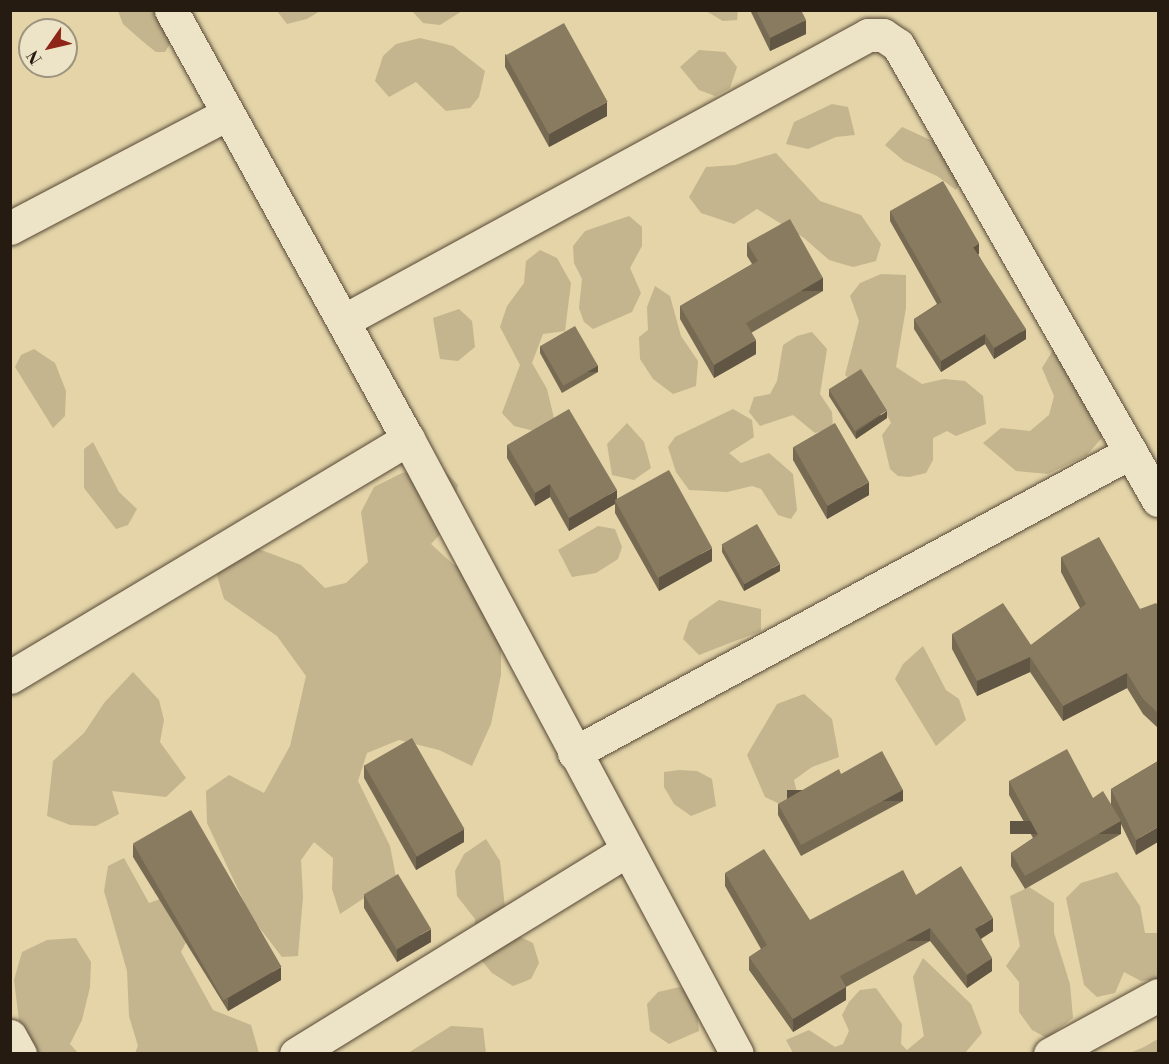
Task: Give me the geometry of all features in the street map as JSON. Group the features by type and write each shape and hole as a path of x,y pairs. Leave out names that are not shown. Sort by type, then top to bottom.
{"street":[{"path":"171,10 408,439 574,753 737,1053"},
{"path":"343,321 876,33 898,45 1158,500"},
{"path":"10,228 227,114"},
{"path":"10,677 408,439"},
{"path":"574,753 1131,452"},
{"path":"296,1053 627,850"},
{"path":"1050,1053 1158,995"},
{"path":"10,1036 20,1053"}],"shaded area":[{"path":"118,11 154,11 174,37 165,52 156,52 141,40 123,24"},
{"path":"277,11 320,11 307,19 287,24"},
{"path":"412,11 462,11 440,25 423,23"},
{"path":"706,11 738,11 737,20 723,21"},
{"path":"420,38 453,46 485,71 479,97 470,108 446,111 416,82 389,97 375,81 383,56 396,44"},
{"path":"699,50 725,52 737,67 730,88 715,96 699,90 680,67"},
{"path":"832,104 848,107 855,135 836,137 808,149 786,144 794,122"},
{"path":"902,127 957,152 964,175 956,190 937,176 904,161 885,145"},
{"path":"776,153 820,201 861,215 881,244 876,261 853,267 829,260 804,238 757,209 734,224 701,213 689,197 706,167 735,165"},
{"path":"629,216 642,227 642,246 630,268 641,293 632,312 593,329 584,322 579,308 582,279 574,263 573,246 585,231"},
{"path":"540,250 557,258 571,283 565,331 543,334 532,363 547,389 555,422 538,432 514,426 502,413 520,365 500,327 507,306 524,283 526,261"},
{"path":"881,274 906,275 906,308 896,367 922,384 944,379 965,381 983,396 986,424 956,436 947,431 933,438 933,460 926,473 909,477 898,476 890,469 882,435 891,423 883,407 845,375 859,321 850,296 860,283"},
{"path":"655,286 670,296 681,336 698,361 696,386 673,394 653,379 640,359 639,337 648,330 647,307"},
{"path":"459,309 472,321 475,347 458,361 440,359 433,318"},
{"path":"812,332 827,349 820,394 832,412 833,428 815,433 793,415 760,426 749,412 754,397 770,394 777,381 783,345 797,336"},
{"path":"1058,342 1106,433 1087,455 1048,474 1016,471 983,443 1001,428 1030,431 1049,415 1054,396 1042,368"},
{"path":"34,349 55,363 66,391 65,416 53,428 15,367 21,355"},
{"path":"733,409 752,420 754,437 729,453 741,463 769,453 793,474 797,510 791,519 778,515 761,489 752,486 727,492 689,490 676,472 668,447 675,437"},
{"path":"627,423 644,442 651,468 634,480 612,475 607,444"},
{"path":"93,442 119,492 137,509 128,525 116,529 84,488 84,449"},
{"path":"441,467 458,485 448,526 431,544 454,565 501,575 501,675 491,724 472,766 439,750 399,740 367,753 358,781 390,846 396,877 340,914 332,889 333,858 314,842 301,860 303,897 298,956 282,957 251,917 207,823 206,791 229,775 264,793 290,746 306,676 277,636 224,599 216,572 251,546 301,565 325,588 346,583 368,562 361,512 374,487 402,473"},
{"path":"598,526 615,529 622,547 618,559 596,573 572,577 558,550"},
{"path":"719,600 761,609 761,631 699,655 683,639 689,621"},
{"path":"923,646 946,690 959,699 966,720 936,746 895,679 903,664"},
{"path":"133,672 159,700 164,720 160,742 186,778 166,797 112,791 119,814 96,826 70,825 47,816 53,761 84,733 104,703"},
{"path":"804,694 832,719 839,757 812,767 794,780 797,792 784,806 765,797 747,755 777,704"},
{"path":"697,771 712,779 716,806 691,816 674,804 664,787 664,772"},
{"path":"486,839 500,861 506,917 514,934 533,943 539,963 531,979 513,986 492,973 473,950 475,919 457,896 455,871 464,854"},
{"path":"124,858 149,903 171,895 190,934 181,952 213,1010 251,1025 259,1053 135,1053 138,1046 129,1016 127,971 104,891 108,866"},
{"path":"1117,872 1140,906 1145,933 1158,933 1158,979 1141,981 1124,972 1115,993 1097,997 1084,985 1066,898 1081,883"},
{"path":"1029,887 1054,903 1054,933 1070,984 1073,1018 1047,1038 1032,1030 1019,1012 1019,982 1006,966 1020,946 1010,896"},
{"path":"76,938 91,962 90,987 82,1020 70,1044 78,1053 23,1053 14,980 22,952 47,940"},
{"path":"923,958 971,1004 982,1033 965,1053 793,1053 786,1040 809,1030 835,1047 843,1044 849,1031 842,1015 849,1002 860,990 876,988 902,1024 901,1044 907,1050 924,1036 913,977"},
{"path":"680,987 696,1002 699,1031 669,1044 650,1031 647,1004 658,992"},
{"path":"451,1026 483,1028 486,1053 408,1053"},
{"path":"1158,1039 1158,1053 1130,1053 1144,1047"}],"building":[{"path":"756,10 801,10 806,20 770,38"},
{"path":"564,23 608,102 549,134 505,55"},
{"path":"943,181 979,243 973,247 1026,329 994,348 985,334 941,361 914,319 942,302 890,211"},
{"path":"790,219 823,278 746,323 756,340 714,365 680,306 758,261 747,243"},
{"path":"575,326 598,366 563,386 540,346"},
{"path":"861,369 887,411 855,431 829,389"},
{"path":"569,409 617,490 569,518 550,484 535,493 507,445"},
{"path":"835,423 869,482 827,506 793,447"},
{"path":"669,470 712,548 658,578 615,500"},
{"path":"757,524 780,564 744,584 721,544"},
{"path":"1099,537 1140,609 1156,603 1158,606 1158,713 1143,699 1127,673 1063,706 1030,657 977,681 952,634 1003,603 1031,645 1086,604 1061,557"},
{"path":"412,738 464,829 417,856 364,766"},
{"path":"1067,749 1093,798 1103,791 1121,821 1025,876 1011,853 1038,835 1009,781"},
{"path":"882,751 903,790 801,845 778,804 839,769 841,774"},
{"path":"1158,761 1158,827 1136,840 1111,789"},
{"path":"191,810 282,967 223,1000 133,844"},
{"path":"764,849 810,920 903,870 916,895 961,866 993,918 975,929 992,958 967,975 930,928 840,976 846,987 793,1019 749,957 767,945 725,873"},
{"path":"398,874 431,929 397,949 364,895"}]}
